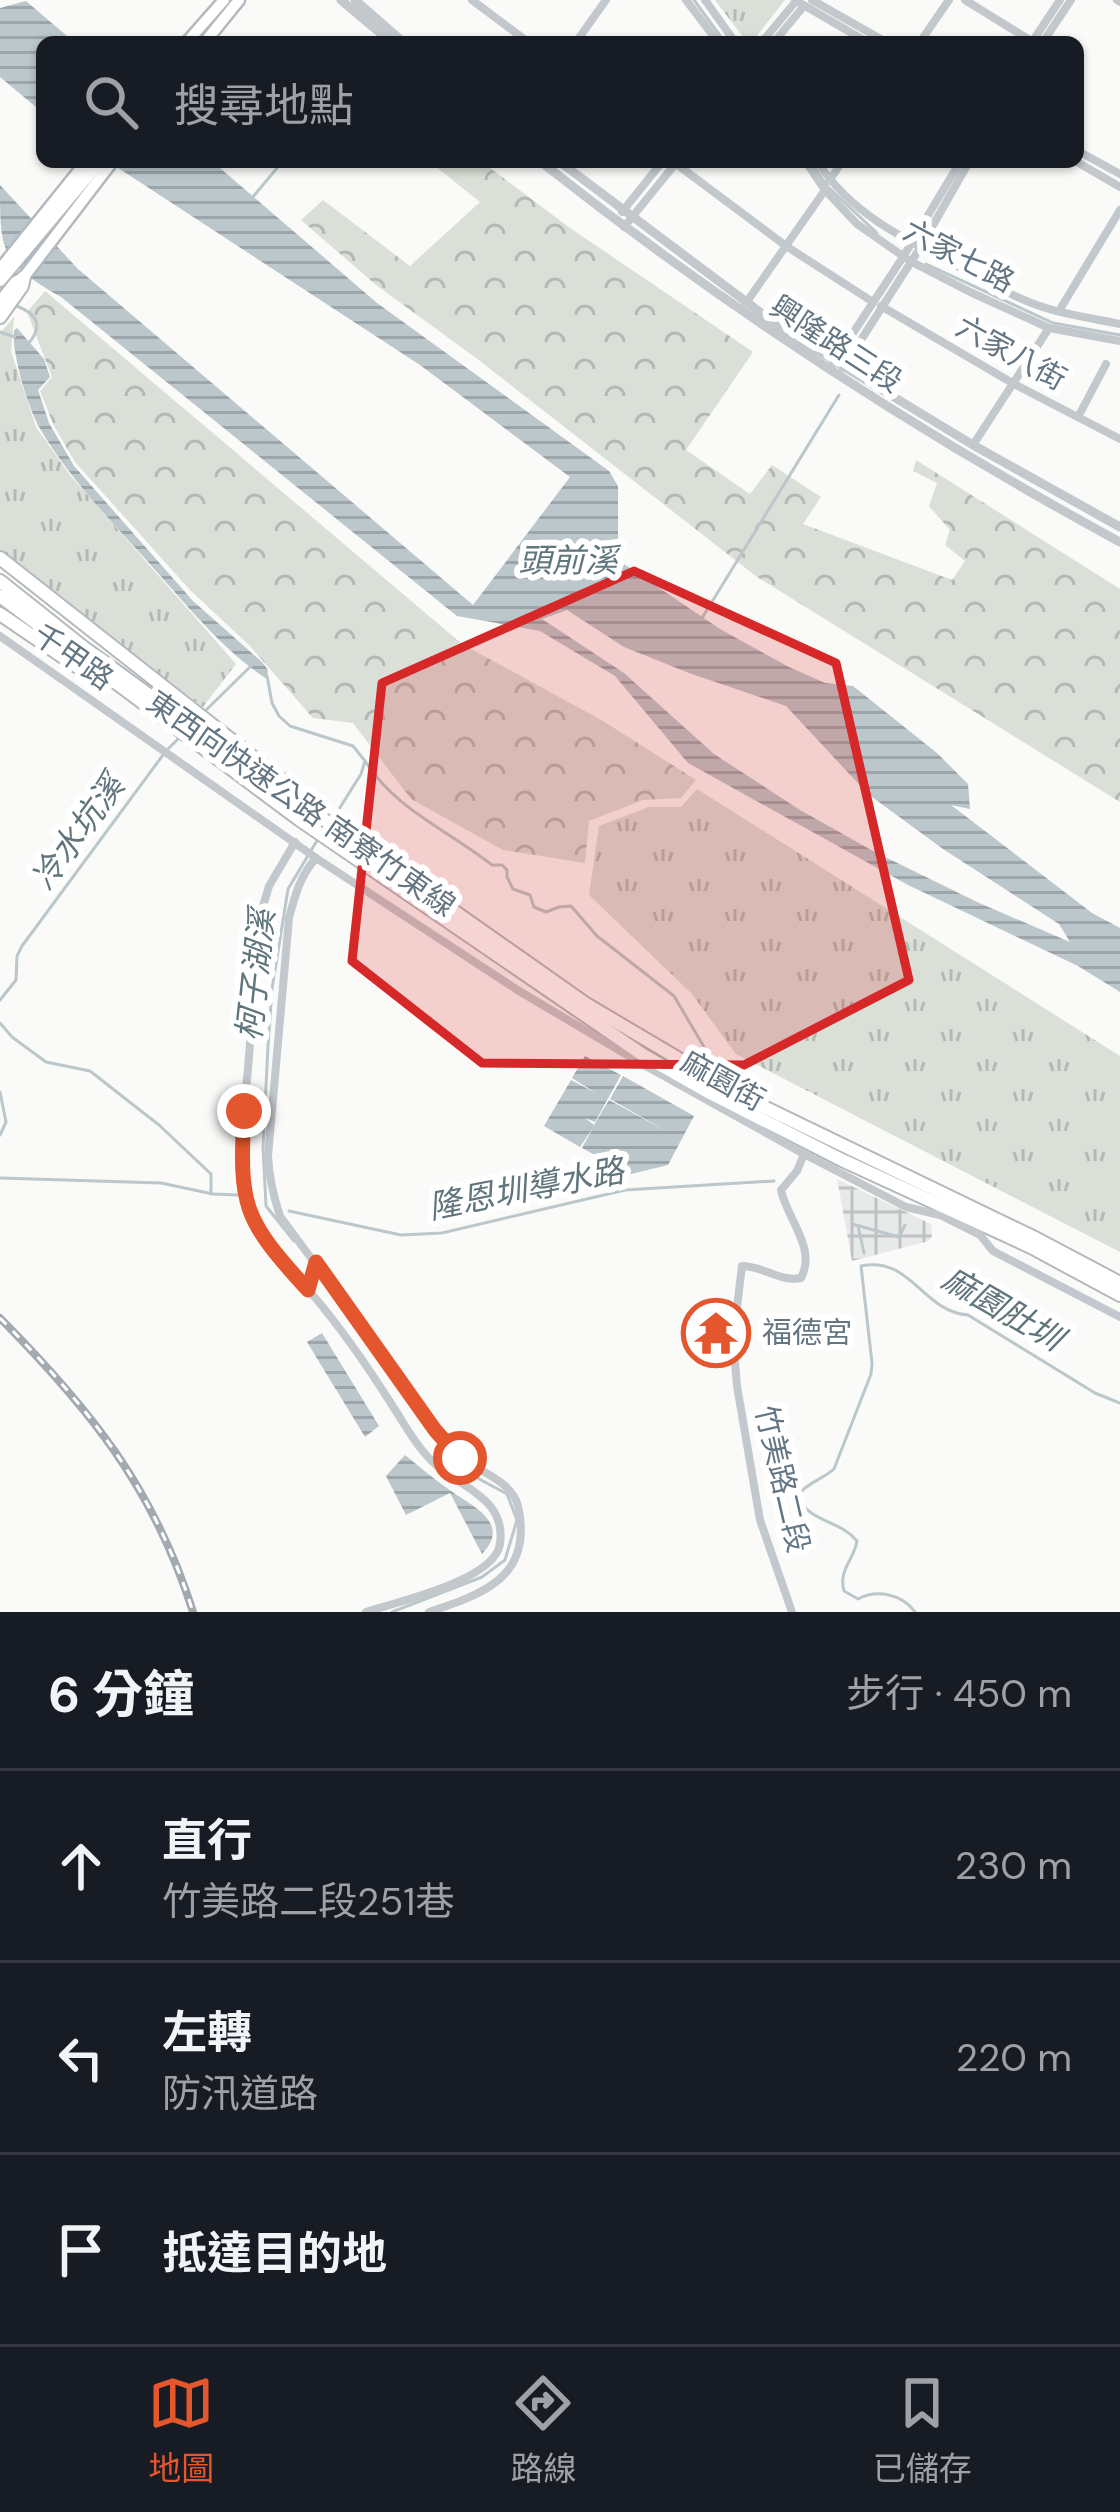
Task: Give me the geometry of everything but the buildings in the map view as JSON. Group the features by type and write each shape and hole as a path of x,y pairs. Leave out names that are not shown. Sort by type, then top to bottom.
{"highway":[{"path":"0,280 94,168"},
{"path":"0,317 24,277"},
{"path":"0,555 380,860"},
{"name":"東西向快速公路 南寮竹東線","path":"0,580 206,752 643,1055 842,1160 1120,1282"},
{"name":"東西向快速公路 南寮竹東線","path":"0,596 586,1004 745,1098 1033,1243 1120,1295"},
{"path":"0,614 153,721 206,752"}],"main road":[{"path":"192,36 224,0"},
{"path":"210,36 239,0"},
{"path":"0,268 81,168"},
{"path":"0,301 107,168"}],"street":[{"path":"340,0 384,36"},
{"path":"355,0 397,36"},
{"path":"472,0 520,36"},
{"path":"580,36 606,0"},
{"path":"686,0 713,36"},
{"path":"705,0 731,36"},
{"path":"924,36 949,0"},
{"path":"965,0 1022,36"},
{"path":"1036,36 1060,0"},
{"path":"1047,36 1071,0"},
{"path":"768,36 802,1"},
{"path":"778,36 802,1"},
{"path":"802,1 857,36"},
{"path":"802,1 874,36"},
{"path":"1084,154 1120,174"},
{"path":"1084,166 1120,187"},
{"name":"興隆路三段","path":"550,168 740,310 1120,526"},
{"name":"興隆路三段","path":"568,168 837,368 1003,478 1120,542"},
{"path":"620,224 658,168"},
{"path":"628,213 671,168"},
{"name":"六家八街","path":"683,168 786,246 877,304 1120,439"},
{"name":"六家七路","path":"811,168 856,224 906,259 1048,328 1120,341"},
{"name":"六家七路","path":"820,168 827,186 883,225 1006,292 1059,312 1120,324"},
{"path":"746,303 838,168"},
{"path":"916,245 957,168"},
{"path":"837,368 965,168"},
{"path":"1059,312 1120,210"},
{"path":"973,446 1048,328"},
{"path":"1078,417 1106,364"},
{"name":"千甲路","path":"0,636 316,858"},
{"path":"295,842 269,886 261,913 244,1111 245,1202 254,1224 383,1390 427,1457 485,1499 499,1520 500,1541 494,1558 471,1575 366,1612"},
{"path":"316,858 296,892 286,944 268,1156 278,1209 448,1448 513,1492 518,1507 516,1554 501,1579 481,1594 430,1612 424,1593"},
{"name":"麻園街","path":"316,858 519,991 644,1065 906,1207 940,1215 980,1234 993,1251 1120,1317"},
{"name":"竹美路二段","path":"792,1612 760,1520 733,1340 742,1266 792,1280 801,1278 806,1270 803,1244 781,1190 804,1154"},
{"path":"308,1290 316,1262"}],"highlighted area":[{"path":"634,571 836,663 909,980 744,1065 482,1063 352,961 382,683"}],"shaded area":[{"path":"837,1179 931,1224 929,1241 852,1261"}],"green space":[{"path":"715,0 785,0 757,36 742,36"},
{"path":"438,168 490,168 753,352 686,450 750,494 772,465 821,497 803,524 952,580 965,561 945,545 950,530 929,506 937,483 913,471 916,460 1120,589 1120,802 757,577 376,285 301,220 323,200 410,266 480,202"},
{"path":"45,291 462,644 603,721 696,780 681,798 643,800 589,821 585,863 503,850 411,799 353,723 313,718 75,462 40,391 52,377 27,312"},
{"path":"14,317 11,351 36,427 70,475 236,664 203,707 0,550 0,333"},
{"path":"697,789 1120,1056 1120,1252 736,1054 691,993 589,895 599,826 649,807 681,807"}],"water":[{"path":"26,1 67,36 36,36 36,107 0,77 0,8"},
{"name":"頭前溪","path":"118,168 220,168 377,303 609,471 618,486 618,560 720,629 789,667 825,683 853,686 937,753 968,784 970,809 951,805 1092,913 1120,928 1120,992 1078,966 908,885 688,763 615,676 540,631 457,616 15,264 3,240 0,185 78,269 473,605 570,477 420,365","holes":["567,610 624,647 786,706 868,794 1059,924 1070,942 977,902 800,810 714,754 624,673 542,619"]},
{"path":"17,328 44,359 50,377 38,390 49,423 74,466 193,601 262,662 267,679 205,625 63,463 39,427 25,393 15,352"},
{"path":"585,1056 621,1075 595,1122 585,1118 594,1125 609,1100 668,1132 610,1099 623,1076 694,1116 668,1165 631,1174 582,1148 593,1128 580,1147 544,1126 571,1080 596,1093 572,1078"},
{"path":"322,1333 379,1426 365,1437 307,1342"},
{"path":"405,1455 486,1516 493,1533 482,1554 450,1493 406,1515 386,1476"}],"waterway":[{"path":"694,0 720,36"},
{"path":"252,198 277,168"},
{"path":"815,168 827,186 877,233"},
{"path":"926,264 1053,323 1120,335"},
{"name":"柯子湖溪","path":"16,301 36,320 29,343"},
{"path":"0,332 15,337"},
{"path":"702,618 839,395"},
{"name":"冷水坑溪","path":"203,713 252,665"},
{"name":"柯子湖溪","path":"267,676 272,703 290,726 353,746 365,761 331,822"},
{"name":"冷水坑溪","path":"168,749 180,737"},
{"name":"冷水坑溪","path":"0,1000 16,980 22,946 163,755"},
{"path":"365,761 407,806 492,865 502,865 513,889 530,895 534,907 546,912 571,906 597,936 674,996 707,1052"},
{"name":"柯子湖溪","path":"294,1241 266,1206 263,1147 268,1046 288,889 318,839"},
{"path":"0,1023 46,1062 90,1071 159,1125 211,1174 211,1194"},
{"name":"冷水坑溪","path":"0,1092 6,1122 0,1135"},
{"name":"隆恩圳導水路","path":"0,1178 161,1183 238,1195"},
{"name":"隆恩圳導水路","path":"289,1211 401,1235 442,1233 625,1190 774,1181"},
{"path":"852,1224 899,1237 905,1225"},
{"path":"858,1226 864,1253"},
{"name":"麻園肚圳","path":"915,1612 889,1595 858,1599 844,1591 843,1577 857,1541 810,1512 797,1497 834,1469 871,1374 861,1266 892,1269 939,1305 968,1315 1095,1393 1120,1403"},
{"name":"柯子湖溪","path":"357,1326 417,1411"},
{"name":"柯子湖溪","path":"392,1612 482,1577 505,1560 517,1520 507,1494 459,1468 444,1448"}],"railway":[{"path":"0,1318 90,1418 139,1488 193,1612"}],"place":[{"name":"福德宮","path":"716,1333"}],"route":[{"path":"244,1111 242,1179 254,1224 308,1290 316,1262 448,1448 460,1458"}]}
